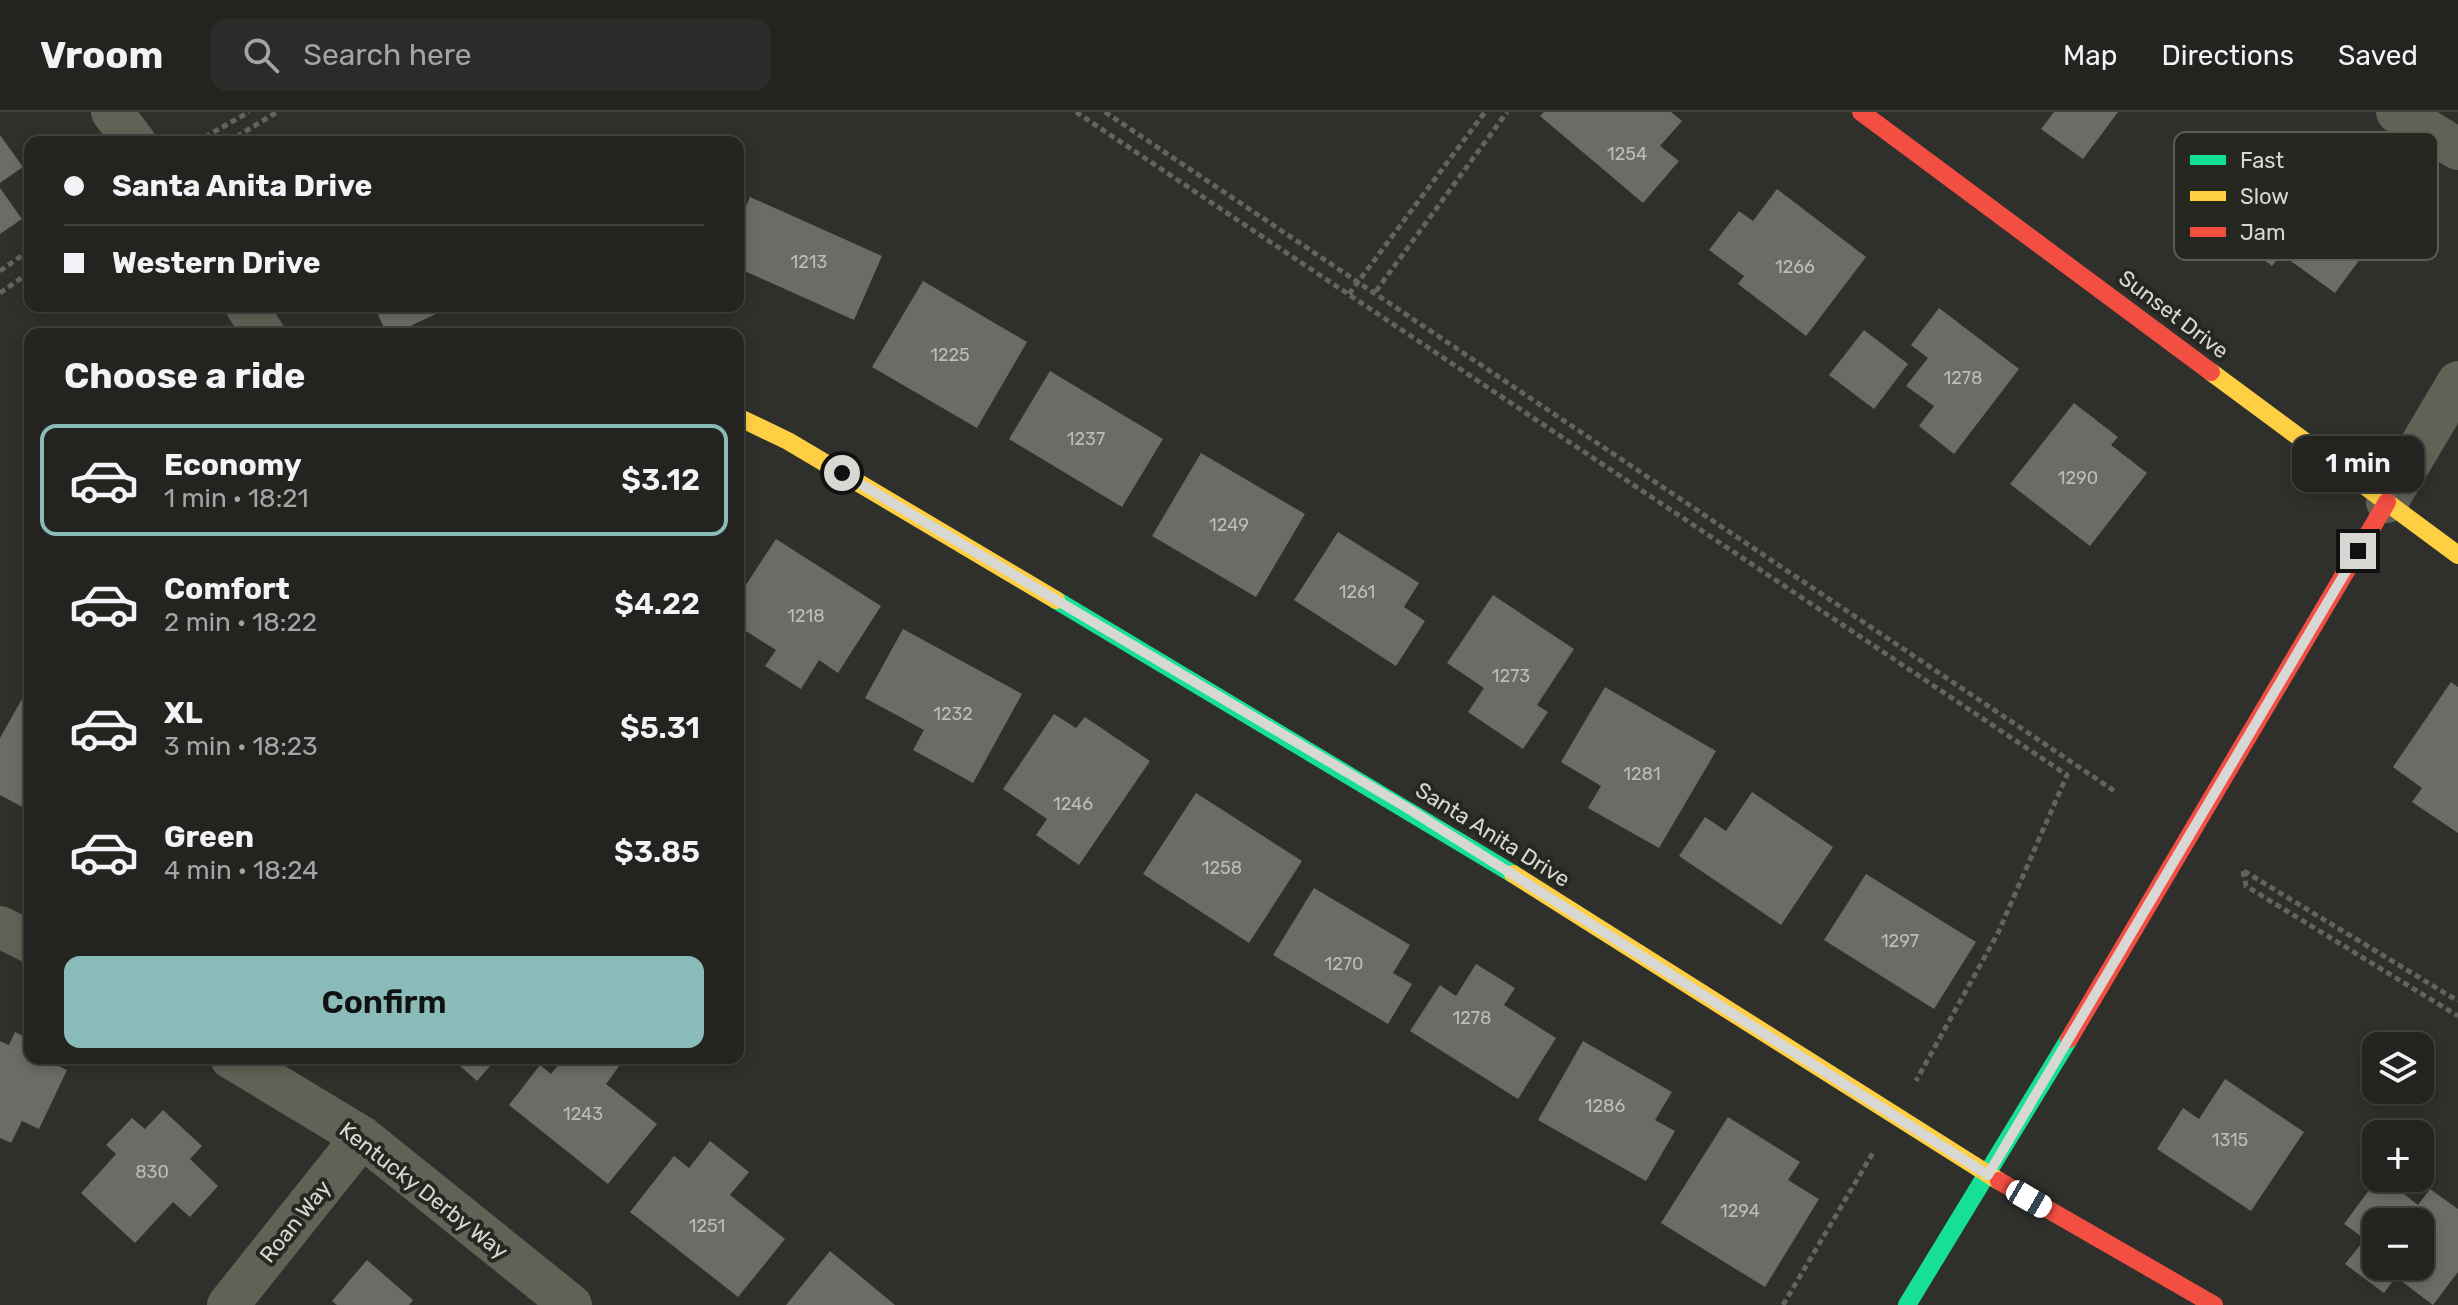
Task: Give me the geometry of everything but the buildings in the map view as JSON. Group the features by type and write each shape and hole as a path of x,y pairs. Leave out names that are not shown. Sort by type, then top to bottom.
{"street":[{"path":"112,112 130,136"},
{"name":"Sunset Drive","path":"1861,112 2458,555"},
{"path":"2397,112 2430,132"},
{"path":"2438,137 2458,149"},
{"path":"1907,1305 1988,1175 2458,382"},
{"name":"Santa Anita Drive","path":"744,420 788,441 1409,809 1988,1175 2214,1305"},
{"path":"0,927 24,939"},
{"name":"Kentucky Derby Way","path":"241,1064 362,1137 571,1305"},
{"name":"Roan Way","path":"228,1305 362,1137"}],"path":[{"path":"207,136 249,112"},
{"path":"238,136 277,112"},
{"path":"1076,112 2067,775 1998,933 1915,1082"},
{"path":"1105,112 1360,280 2116,792"},
{"path":"1349,294 1485,112"},
{"path":"1376,291 1507,112"},
{"path":"0,271 24,254"},
{"path":"0,293 24,276"},
{"path":"2458,1001 2243,871 2246,886 2458,1016"},
{"path":"1783,1305 1878,1144"}],"traffic: fast":[{"path":"1056,600 1513,874"},
{"path":"1907,1305 2069,1039"}],"traffic: slow":[{"path":"2211,372 2458,555"},
{"path":"744,420 788,441 1056,600"},
{"path":"1513,874 1999,1181"}],"traffic: jam":[{"path":"1861,112 2211,372"},
{"path":"2069,1039 2387,502"},
{"path":"1999,1181 2214,1305"}],"route":[{"path":"842,473 1409,809 1988,1175 2358,551"}]}
